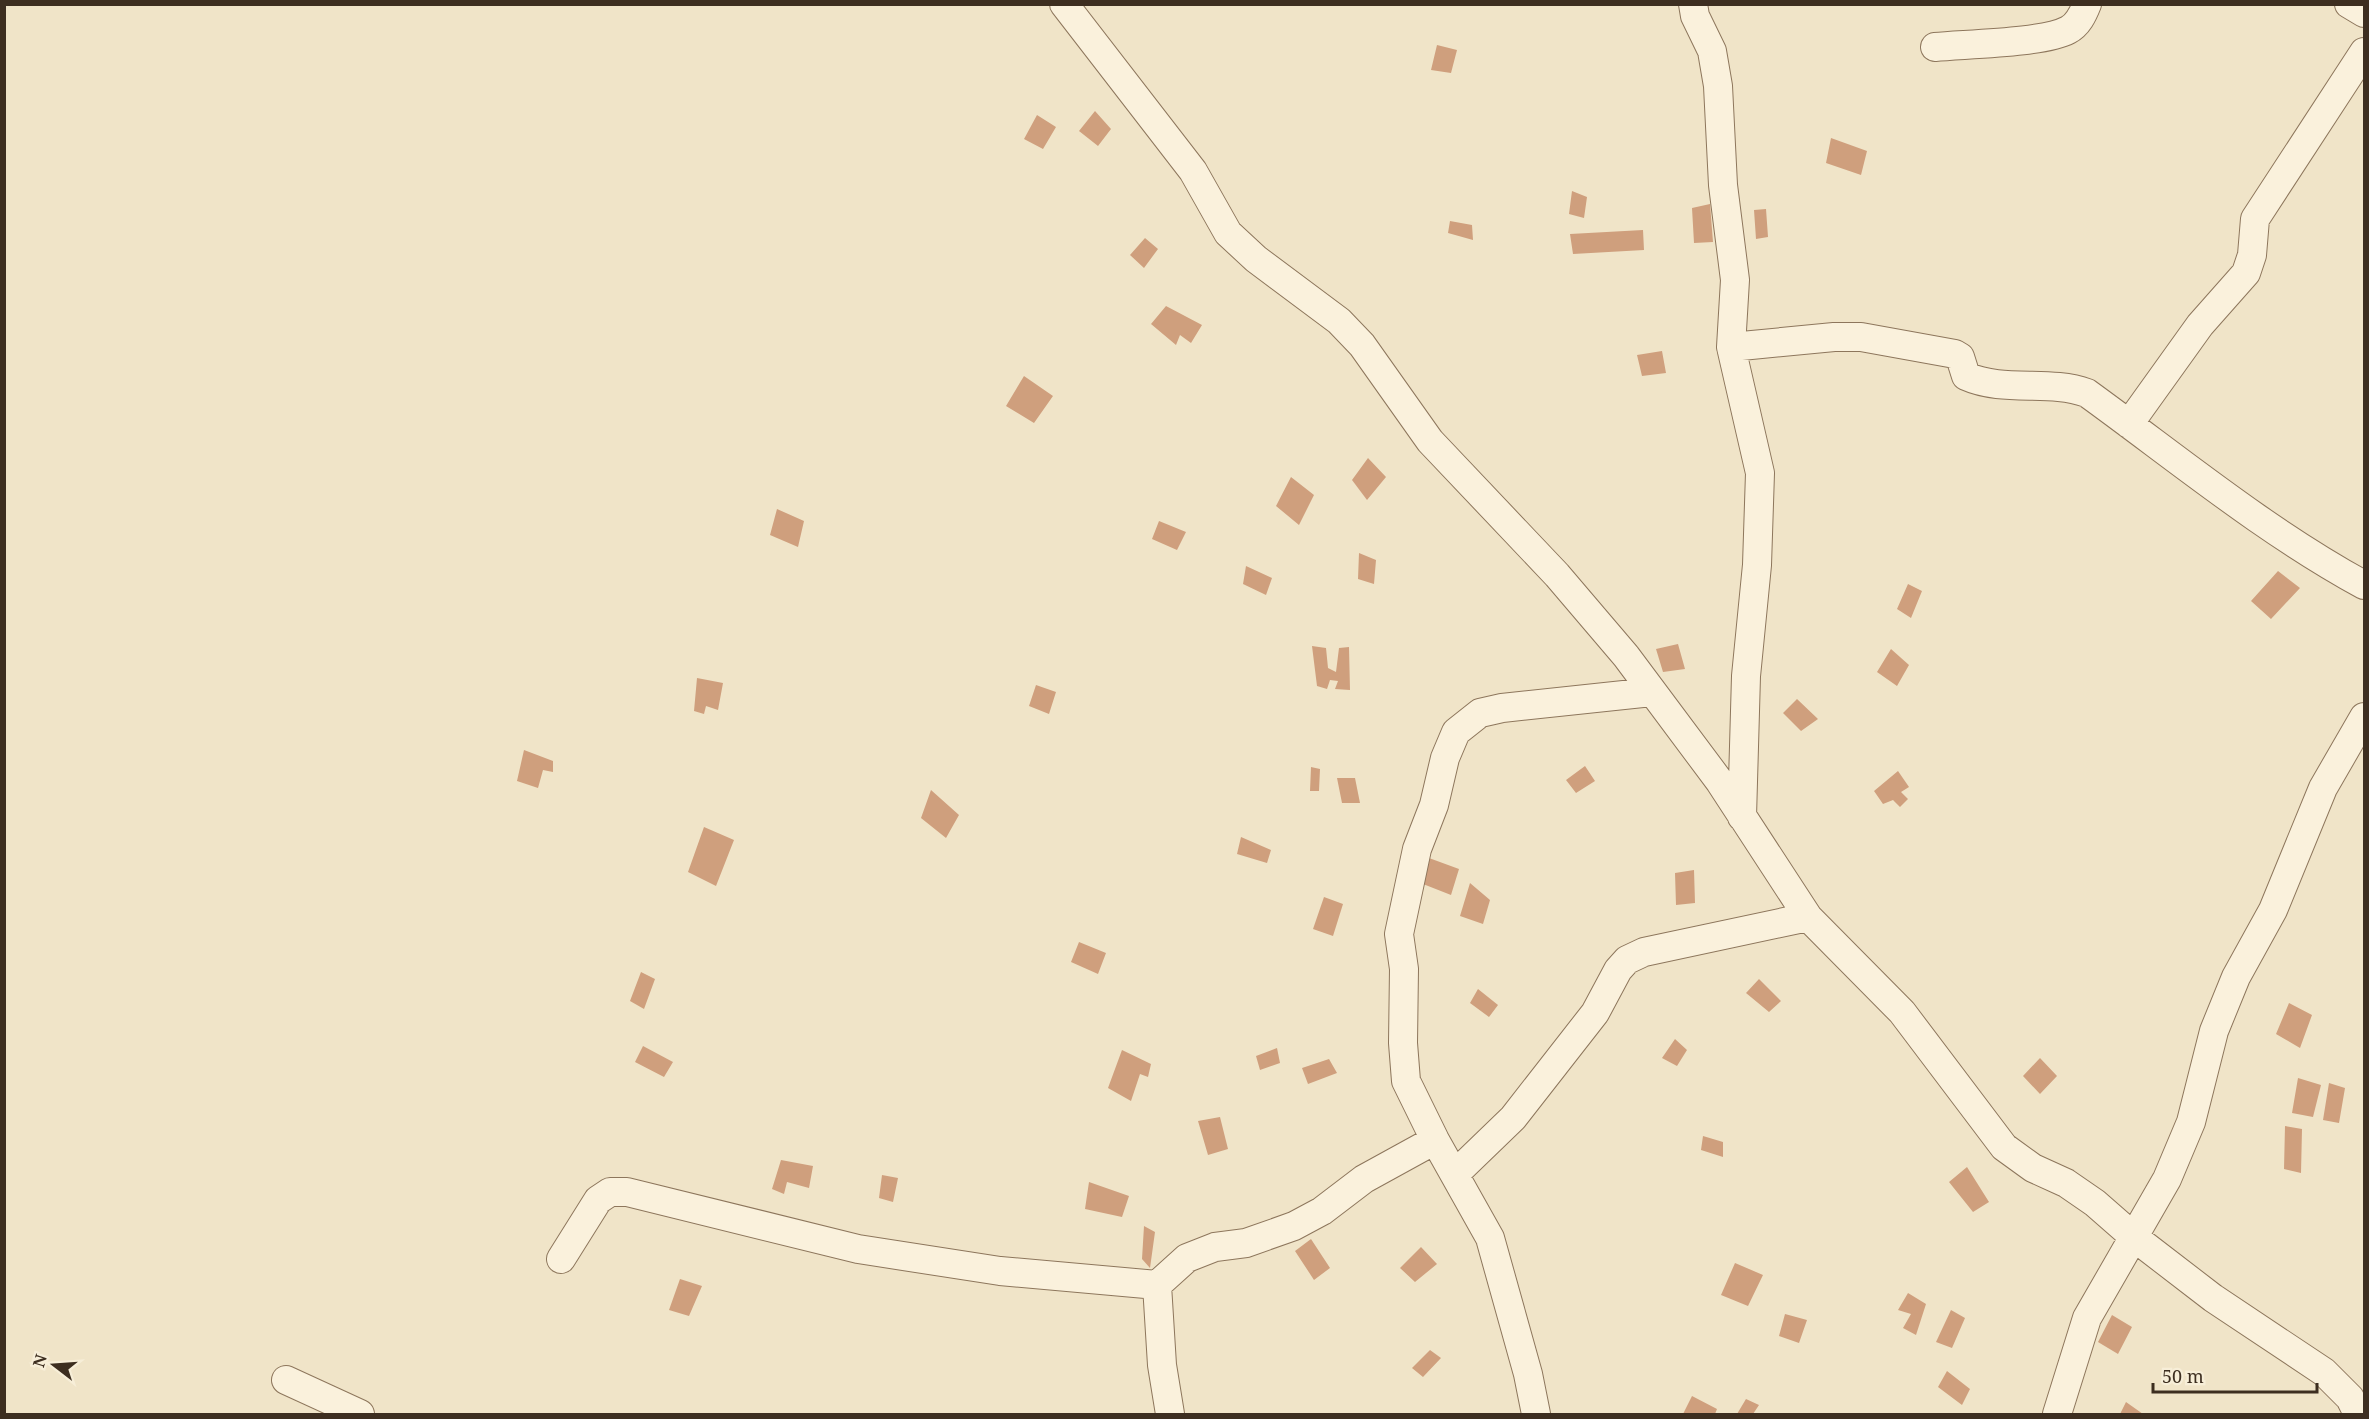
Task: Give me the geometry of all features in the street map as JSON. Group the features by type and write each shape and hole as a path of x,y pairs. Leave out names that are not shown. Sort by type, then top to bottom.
{"street":[{"path":"1064,4 1193,171 1228,233 1256,259 1338,321 1362,345 1430,441 1557,575 1626,656 1720,782 1808,917 1902,1012 2004,1147 2033,1168 2095,1203 2135,1238 2213,1298 2324,1372 2350,1398 2358,1414"},
{"path":"1693,4 1695,16 1712,51 1718,86 1723,185 1735,280 1731,347 1760,473 1757,565 1746,676 1742,817"},
{"path":"1935,47 2050,36 2070,30 2081,18 2087,4"},
{"path":"2349,4 2364,13"},
{"path":"2129,424 2200,325 2246,273 2252,255 2255,219 2364,52"},
{"path":"1731,347 1834,337 1890,341 1955,354 1960,357 1966,376 1974,380 2081,391 2256,519 2319,561 2364,585"},
{"path":"1536,1414 1528,1374 1490,1238 1435,1140 1406,1081 1403,1043 1404,969 1399,934 1417,849 1434,805 1445,758 1456,732 1467,721 1480,713 1502,708 1652,692"},
{"path":"2057,1414 2087,1318 2167,1179 2191,1122 2214,1031 2236,977 2273,910 2323,788 2364,717"},
{"path":"1455,1174 1513,1118 1595,1013 1618,970 1627,960 1644,952 1808,917"},
{"path":"561,1259 598,1200 610,1192 627,1192 858,1249 1000,1271 1157,1285 1187,1258 1215,1247 1246,1243 1294,1226 1322,1211 1364,1179 1435,1140"},
{"path":"1157,1285 1162,1365 1170,1414"},
{"path":"286,1380 360,1414"}],"building":[{"path":"1437,45 1457,50 1451,73 1431,70"},
{"path":"1095,111 1111,129 1098,146 1079,131"},
{"path":"1037,115 1056,127 1043,149 1024,139"},
{"path":"1831,138 1867,151 1861,175 1826,163"},
{"path":"1572,191 1587,197 1584,218 1569,214"},
{"path":"1710,204 1713,242 1694,243 1692,208"},
{"path":"1766,209 1768,237 1756,239 1754,210"},
{"path":"1450,221 1472,225 1473,240 1448,233"},
{"path":"1643,230 1644,250 1573,254 1570,234"},
{"path":"1145,238 1158,249 1144,268 1130,255"},
{"path":"1166,306 1202,325 1191,343 1180,335 1176,345 1151,324"},
{"path":"1662,351 1666,373 1642,376 1637,355"},
{"path":"1024,376 1053,396 1034,423 1006,406"},
{"path":"1368,458 1386,477 1367,500 1352,480"},
{"path":"1291,477 1314,495 1299,525 1276,506"},
{"path":"777,509 804,521 798,547 770,535"},
{"path":"1159,521 1186,532 1177,550 1152,539"},
{"path":"1359,553 1376,560 1374,584 1358,579"},
{"path":"1246,566 1272,578 1266,595 1243,584"},
{"path":"2278,571 2300,588 2271,619 2251,601"},
{"path":"1908,584 1922,591 1911,618 1897,609"},
{"path":"1678,644 1685,669 1663,672 1656,649"},
{"path":"1312,646 1326,648 1328,668 1336,672 1339,648 1349,647 1350,690 1335,689 1338,681 1330,680 1327,689 1317,686"},
{"path":"1891,649 1909,665 1897,686 1877,672"},
{"path":"697,678 723,683 718,710 706,706 704,714 694,711"},
{"path":"1036,685 1056,692 1049,714 1029,706"},
{"path":"1797,699 1818,719 1801,731 1783,713"},
{"path":"524,750 553,761 553,772 543,770 538,788 517,781"},
{"path":"1585,766 1595,781 1576,793 1566,780"},
{"path":"1311,767 1320,769 1319,791 1310,791"},
{"path":"1898,771 1909,787 1901,792 1908,799 1900,807 1893,800 1883,804 1874,791"},
{"path":"1337,778 1355,778 1360,803 1342,803"},
{"path":"931,790 959,815 946,838 921,818"},
{"path":"704,827 734,840 716,886 688,872"},
{"path":"1241,837 1271,850 1267,863 1237,854"},
{"path":"1429,858 1459,869 1451,895 1423,884"},
{"path":"1694,870 1695,903 1676,905 1675,873"},
{"path":"1470,883 1490,900 1483,924 1460,916"},
{"path":"1324,897 1343,904 1333,936 1313,929"},
{"path":"1079,942 1106,953 1098,974 1071,962"},
{"path":"641,972 655,979 644,1009 630,1001"},
{"path":"1759,979 1781,1001 1769,1012 1746,993"},
{"path":"1478,989 1498,1005 1489,1017 1470,1003"},
{"path":"2289,1003 2312,1015 2300,1048 2276,1034"},
{"path":"1675,1039 1687,1050 1677,1066 1662,1058"},
{"path":"643,1046 673,1062 664,1077 635,1062"},
{"path":"1277,1048 1280,1063 1260,1070 1256,1056"},
{"path":"1122,1050 1151,1064 1148,1077 1140,1074 1131,1101 1108,1088"},
{"path":"2040,1058 2057,1076 2040,1094 2023,1076"},
{"path":"1329,1059 1337,1073 1308,1084 1302,1068"},
{"path":"2298,1078 2321,1085 2313,1117 2292,1113"},
{"path":"2329,1083 2345,1088 2339,1123 2323,1120"},
{"path":"1220,1117 1228,1149 1208,1155 1198,1121"},
{"path":"2285,1126 2302,1129 2301,1173 2284,1169"},
{"path":"1703,1136 1723,1142 1723,1157 1701,1150"},
{"path":"781,1160 813,1166 809,1188 787,1182 784,1194 772,1189"},
{"path":"1967,1167 1989,1202 1973,1212 1949,1182"},
{"path":"882,1175 898,1178 893,1202 879,1198"},
{"path":"1089,1182 1129,1196 1122,1217 1085,1209"},
{"path":"1144,1226 1155,1232 1150,1268 1142,1259"},
{"path":"1311,1239 1330,1268 1314,1280 1295,1251"},
{"path":"1421,1247 1437,1264 1415,1282 1400,1268"},
{"path":"1735,1263 1763,1275 1748,1306 1721,1295"},
{"path":"680,1279 702,1286 689,1316 669,1310"},
{"path":"1908,1293 1926,1304 1916,1335 1903,1328 1911,1314 1898,1310"},
{"path":"1951,1310 1965,1318 1952,1348 1936,1342"},
{"path":"1785,1314 1807,1320 1799,1343 1779,1336"},
{"path":"2112,1315 2132,1327 2118,1354 2098,1342"},
{"path":"1430,1350 1441,1358 1423,1377 1412,1368"},
{"path":"1947,1371 1970,1389 1962,1405 1938,1387"},
{"path":"1692,1396 1717,1409 1715,1414 1683,1414"},
{"path":"1746,1399 1759,1405 1753,1414 1737,1414"},
{"path":"2126,1402 2143,1414 2120,1414"}]}
